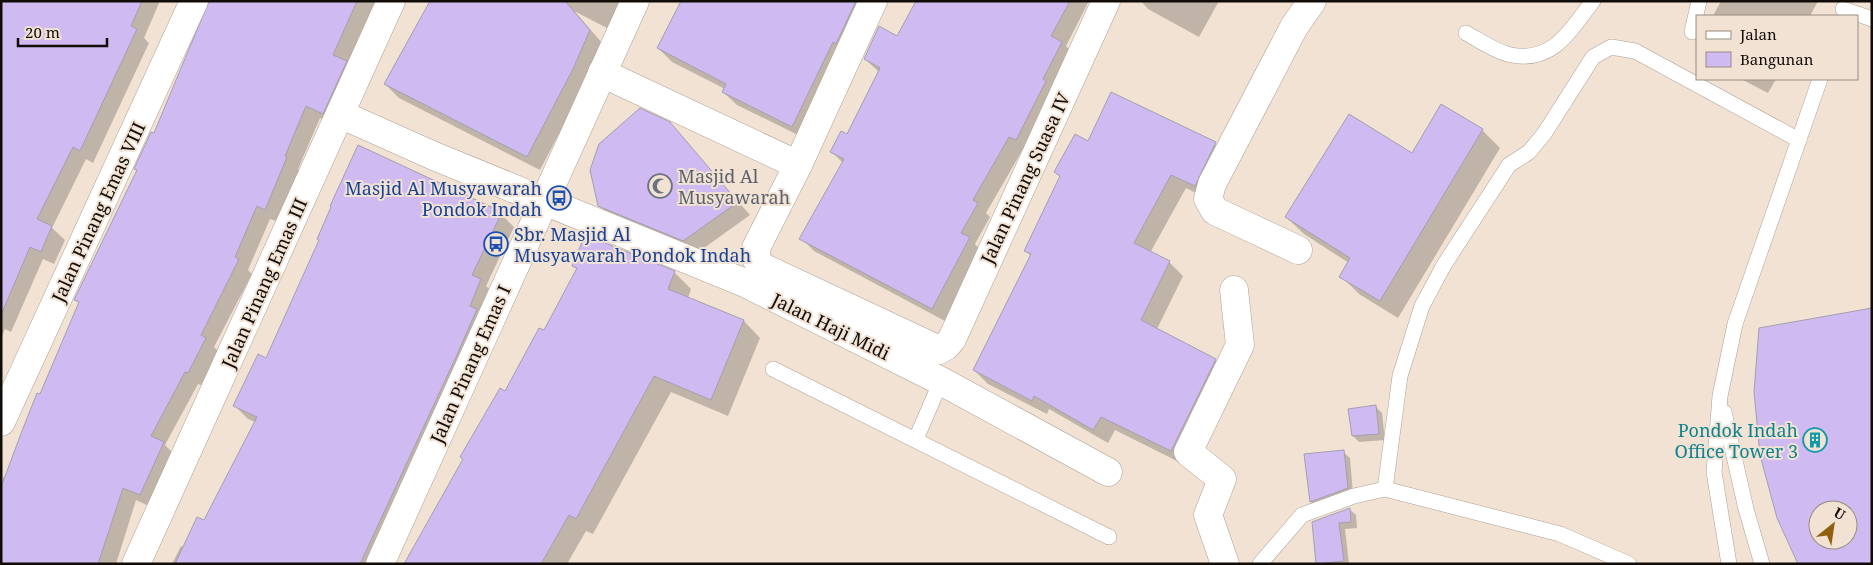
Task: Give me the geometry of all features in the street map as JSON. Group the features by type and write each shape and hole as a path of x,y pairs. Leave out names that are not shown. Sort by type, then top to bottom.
{"street":[{"name":"Jalan Pinang Emas VIII","path":"1,422 194,1"},
{"name":"Jalan Pinang Emas III","path":"136,564 391,1"},
{"name":"Jalan Pinang Emas I","path":"380,564 635,1"},
{"path":"602,73 798,165 873,1"},
{"name":"Jalan Pinang Suasa IV","path":"798,165 756,248 756,258 760,266 939,350 952,339 1106,1"},
{"path":"1298,250 1214,211 1208,199 1212,184 1294,27 1312,1"},
{"name":"Jalan Haji Midi","path":"340,114 434,156 745,283 941,381 1108,472"},
{"path":"1225,564 1208,515 1222,479 1188,452 1240,345 1234,290"}],"lane":[{"path":"1466,33 1510,55 1531,56 1549,52 1563,40 1593,1"},
{"path":"1692,32 1699,1"},
{"path":"1843,9 1872,19"},
{"path":"1385,489 1400,376 1422,306 1444,265 1509,165 1529,152 1544,134 1593,57 1611,47 1634,51 1799,140"},
{"path":"1730,564 1714,472 1720,396 1735,324 1820,80"},
{"path":"773,369 1109,537"},
{"path":"916,439 941,381"},
{"path":"1720,396 1746,510 1762,564"},
{"path":"1260,564 1264,557 1302,515 1354,496 1385,489 1560,534 1629,564"},
{"path":"1594,564 1597,560 1614,557"}],"building":[{"path":"1,1 142,1 131,26 137,29 80,151 73,147 37,219 52,226 41,252 30,247 1,315"},
{"path":"209,1 357,1 333,55 347,61 323,114 306,106 265,210 257,206 235,257 239,259 201,335 206,338 188,373 185,372 151,436 164,442 140,495 123,488 98,564 1,564 1,487 37,393 40,394 79,302 74,300 137,170 134,169 151,132 154,133"},
{"path":"430,1 565,1 590,30 573,69 527,157 384,84"},
{"path":"681,1 856,1 836,44 833,42 792,127 722,92 726,84 657,48"},
{"path":"916,1 1070,1 1051,36 1062,42 1043,79 1046,81 1016,140 1009,137 973,200 978,203 961,233 970,237 932,309 799,239 844,159 830,152 841,131 847,134 880,68 864,59 879,26 897,36"},
{"path":"1111,92 1216,142 1195,186 1171,175 1134,243 1170,261 1141,320 1216,359 1171,451 1101,417 1093,430 1034,396 1032,401 973,370 1031,254 1024,251 1060,176 1054,172 1075,134 1088,141"},
{"path":"1441,104 1483,129 1380,301 1339,277 1350,258 1285,217 1349,114 1412,153"},
{"name":"Masjid Al Musyawarah","path":"640,108 670,122 738,202 683,241 598,206 590,170 599,144"},
{"path":"358,145 502,212 472,275 481,279 470,306 477,309 360,564 175,564 197,517 204,520 257,417 233,406 258,354 266,358 319,240 317,239 330,206"},
{"path":"585,235 675,271 668,289 744,320 711,400 654,376 576,519 569,515 541,564 404,564 463,459 460,457 500,388 505,391 539,328 544,330 577,268 572,266"},
{"name":"Pondok Indah Office Tower 3","path":"1872,308 1872,564 1798,564 1777,518 1760,455 1754,392 1759,328"},
{"path":"1376,405 1379,434 1352,436 1348,409"},
{"path":"1344,450 1348,488 1310,502 1304,454"},
{"path":"1350,508 1351,522 1339,523 1344,561 1316,564 1312,522"}],"place":[{"name":"Masjid Al Musyawarah","path":"660,186"},
{"name":"Masjid Al Musyawarah Pondok Indah","path":"559,198"},
{"name":"Sbr. Masjid Al Musyawarah Pondok Indah","path":"496,244"},
{"name":"Pondok Indah Office Tower 3","path":"1815,440"}]}
